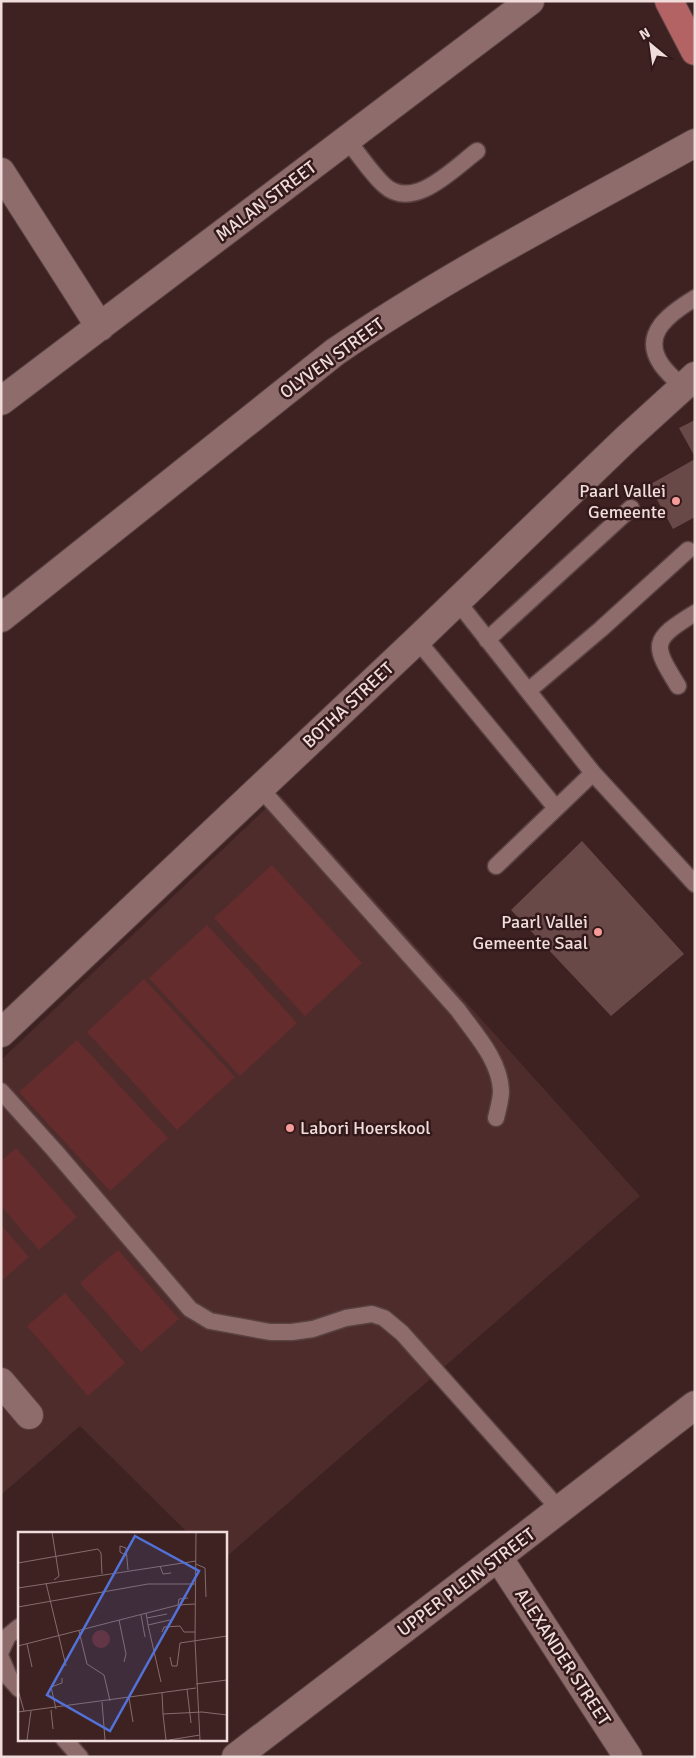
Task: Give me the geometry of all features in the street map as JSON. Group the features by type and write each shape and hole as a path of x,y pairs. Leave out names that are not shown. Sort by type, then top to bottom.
{"main road":[{"path":"669,1 695,51"}],"street":[{"name":"MALAN STREET","path":"1,401 530,1"},
{"name":"OLYVEN STREET","path":"1,618 342,347 379,322 448,282 695,143"},
{"path":"1,172 13,211 100,327"},
{"name":"BOTHA STREET","path":"1,1034 456,601 544,520 688,381"},
{"path":"1,1382 29,1415"},
{"name":"UPPER PLEIN STREET","path":"236,1757 695,1405"},
{"name":"ALEXANDER STREET","path":"498,1557 628,1757"}],"lane":[{"path":"347,140 383,185 394,192 408,194 430,186 477,151"},
{"path":"688,381 661,365 655,353 654,340 665,318 695,298"},
{"path":"487,640 631,508"},
{"path":"528,691 601,629 688,550"},
{"path":"456,601 593,773 695,884"},
{"path":"678,686 662,660 659,649 662,640 669,630 695,613"},
{"path":"417,640 556,808"},
{"path":"496,866 593,773"},
{"path":"260,788 458,1010 480,1040 496,1066 501,1091 496,1118"},
{"path":"1,1091 185,1303 195,1312 210,1321 270,1332 292,1332 313,1329 362,1314 372,1314 384,1318 402,1333 560,1510"},
{"path":"1,1651 8,1636 18,1628"},
{"path":"1,1658 10,1679 18,1688"},
{"path":"65,1740 80,1757"}],"shaded area":[{"name":"Labori Hoerskool","path":"280,795 640,1196 226,1557 226,1532 187,1532 80,1426 1,1495 1,1060"},
{"path":"272,865 362,963 305,1016 214,918"},
{"path":"207,925 297,1023 240,1076 149,978"},
{"path":"144,979 235,1077 177,1130 87,1032"},
{"path":"77,1040 168,1138 110,1191 19,1092"},
{"path":"16,1148 77,1217 39,1250 1,1206 1,1161"},
{"path":"1,1225 29,1257 1,1281"},
{"path":"118,1250 179,1319 141,1352 80,1283"},
{"path":"65,1293 125,1363 88,1396 27,1326"}],"building":[{"name":"Paarl Vallei Gemeente","path":"695,420 695,457 679,428"},
{"name":"Paarl Vallei Gemeente","path":"695,459 695,517 673,529 649,485"},
{"name":"Paarl Vallei Gemeente Saal","path":"582,841 684,954 611,1016 511,910"}],"place":[{"name":"Paarl Vallei Gemeente","path":"676,501"},
{"name":"Paarl Vallei Gemeente Saal","path":"598,932"},
{"name":"Labori Hoerskool","path":"290,1128"}]}
